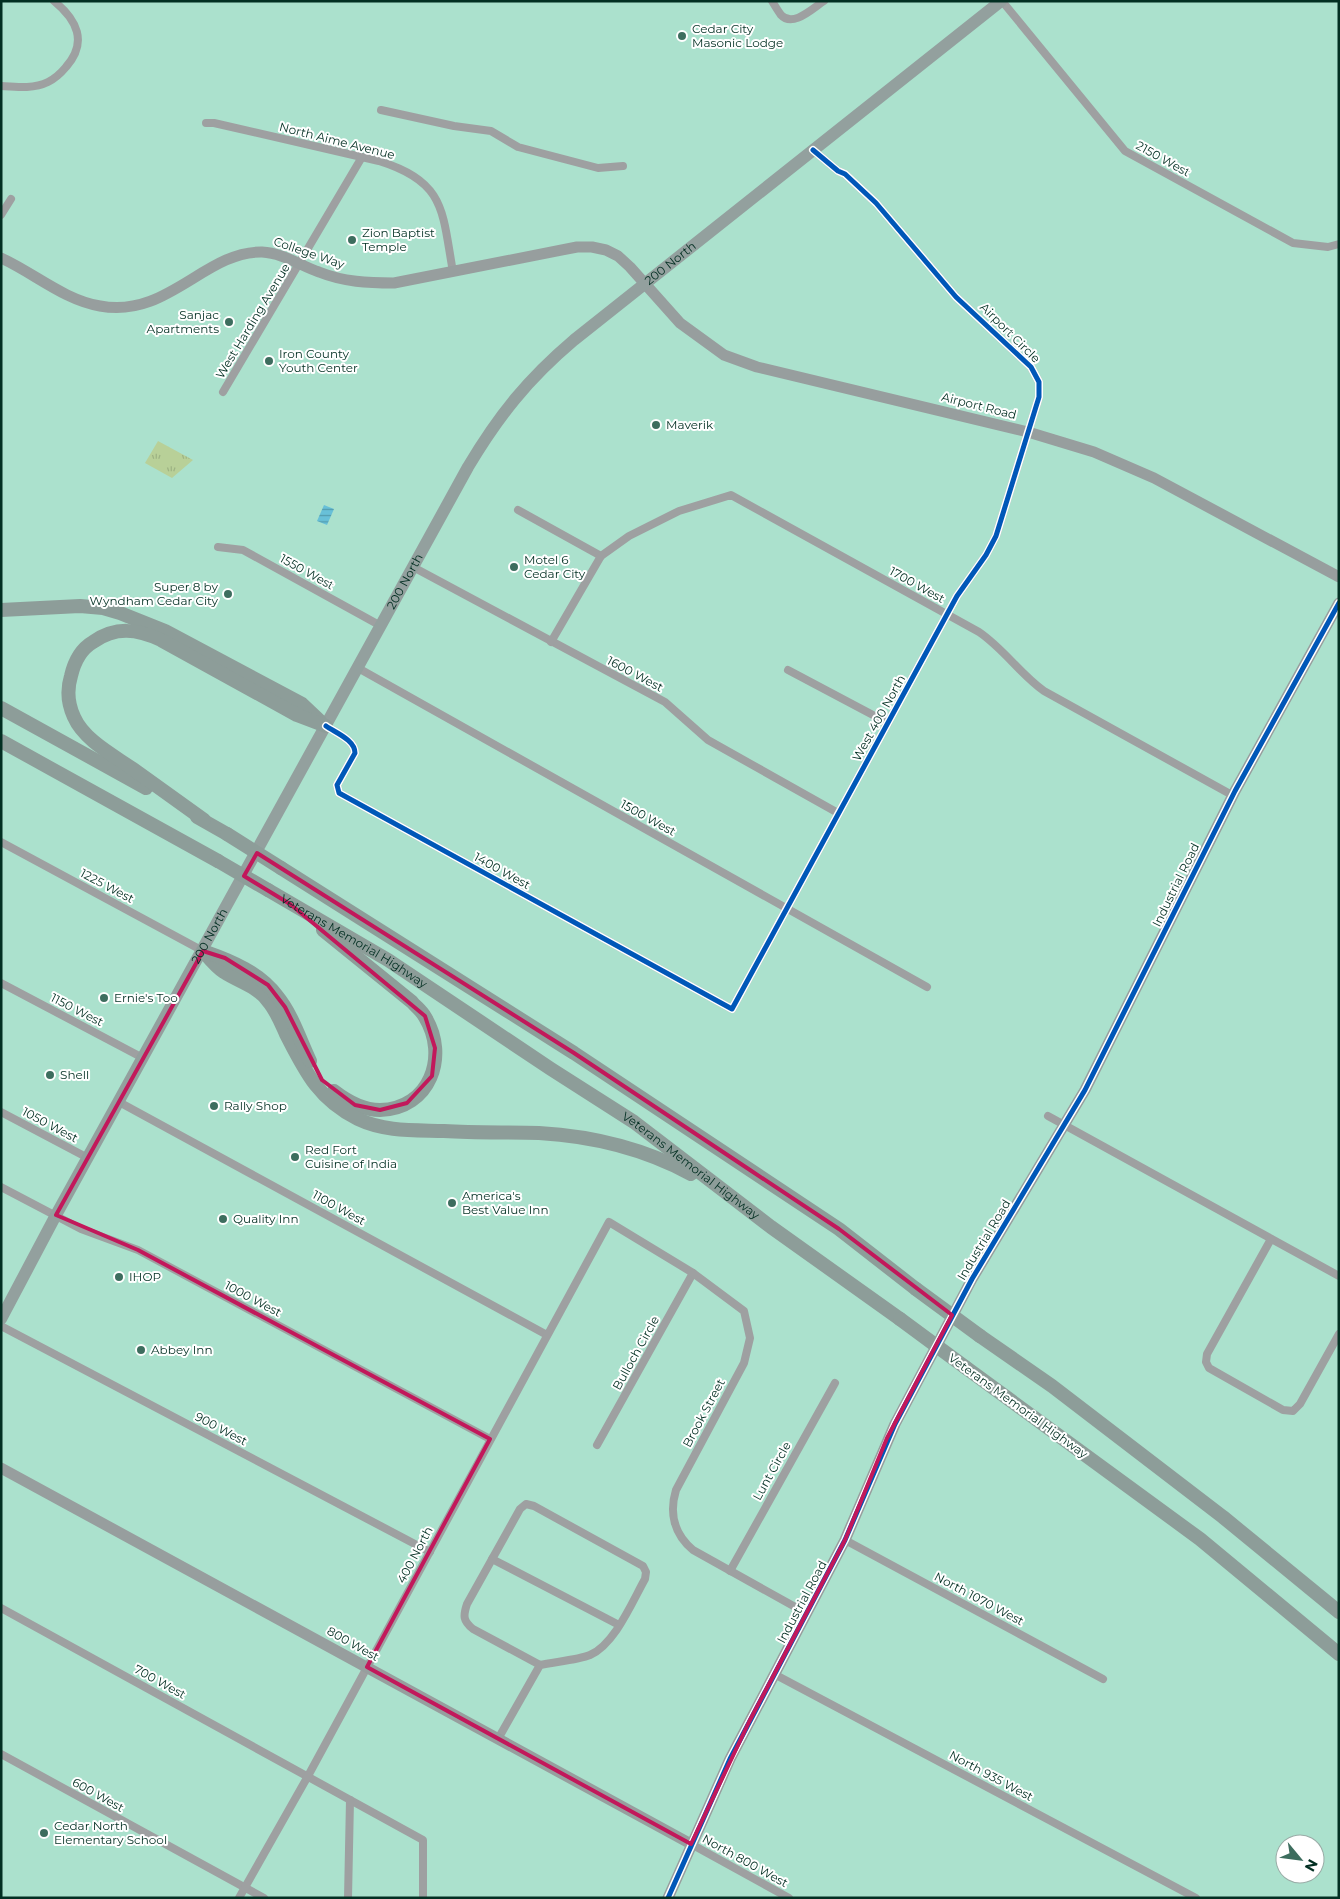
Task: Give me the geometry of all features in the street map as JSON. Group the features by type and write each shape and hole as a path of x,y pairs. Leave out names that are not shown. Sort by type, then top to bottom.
{"highway":[{"path":"1,610 80,606 103,608 120,613 165,631 302,704 326,726"},
{"path":"204,820 110,753 89,737 79,726 70,708 69,683 72,669 79,655 89,644 108,634 119,631 143,632 297,714 326,726"},
{"name":"Veterans Memorial Highway","path":"1,708 227,834 574,1053 838,1229 980,1336 1052,1386 1223,1517 1339,1612"},
{"name":"Veterans Memorial Highway","path":"1,741 218,861 388,960 634,1122 771,1227 1200,1539 1339,1654"},
{"path":"203,951 225,958 257,976 268,985 285,1006 313,1067 331,1089 355,1104 367,1108 380,1110 407,1103 425,1088 432,1076 435,1061 433,1037 425,1016 412,1002 290,904"},
{"path":"203,951 223,972 262,994 276,1013 305,1072 323,1094 359,1119 388,1128 406,1130 493,1134 538,1133 570,1136 633,1150 678,1167 712,1186 771,1227"}],"main road":[{"name":"200 North","path":"1,1319 56,1215 468,467 506,407 525,385 552,359 644,283 1002,1"}],"street":[{"path":"1,86 32,86 48,82 61,73 72,60 78,47 78,33 73,22 54,1"},
{"path":"772,1 782,16 790,20 798,18 824,1"},
{"name":"2150 West","path":"1002,1 1125,151 1293,243 1328,247 1339,244"},
{"path":"381,110 454,126 491,131 518,147 598,168 623,166"},
{"name":"North Aime Avenue","path":"206,123 214,123 362,157 400,168 416,176 432,192 441,210 452,272"},
{"name":"Airport Circle","path":"813,150 844,174 876,204 956,297 969,307 1031,367 1039,382 1039,397 1028,432"},
{"name":"West Harding Avenue","path":"223,392 362,157"},
{"path":"1,216 10,199"},
{"name":"College Way","path":"1,258 76,299 100,306 124,308 145,304 162,297 223,262 244,254 264,252 282,256 342,280 367,283 394,283 577,247 592,247 606,250 618,256 630,266 644,283"},
{"name":"Airport Road","path":"644,283 680,323 724,355 757,367 1028,432 1094,452 1154,478 1339,577"},
{"name":"West 400 North","path":"732,1009 785,908 947,614 967,580 986,555 996,536 1028,432"},
{"name":"1700 West","path":"551,642 601,556 629,536 679,511 731,495 985,636 1044,691 1232,796"},
{"path":"518,510 601,556"},
{"name":"1550 West","path":"218,547 243,550 381,626"},
{"name":"1600 West","path":"413,567 665,702 708,740 838,813"},
{"name":"Industrial Road","path":"668,1898 730,1759 845,1540 888,1438 927,1362 972,1279 1064,1126 1099,1062 1232,796 1339,603"},
{"name":"1500 West","path":"358,668 927,987"},
{"path":"788,670 888,722"},
{"name":"1400 West","path":"326,726 352,742 355,747 355,753 337,785 339,794 732,1009"},
{"name":"1225 West","path":"1,842 203,951"},
{"name":"1150 West","path":"1,983 143,1058"},
{"name":"1100 West","path":"119,1102 547,1335"},
{"name":"1050 West","path":"1,1112 88,1158"},
{"path":"1048,1116 1339,1276"},
{"name":"1000 West","path":"1,1187 81,1229 138,1250 490,1439"},
{"name":"400 North","path":"239,1898 308,1776 609,1222"},
{"name":"Brook Street","path":"609,1222 694,1273 744,1311 750,1338 744,1363 676,1490 672,1513 678,1533 687,1545 806,1613"},
{"path":"1271,1238 1207,1354 1206,1362 1209,1368 1283,1410 1293,1411 1298,1407 1339,1334"},
{"name":"Bulloch Circle","path":"597,1445 694,1273"},
{"name":"900 West","path":"1,1326 430,1552"},
{"name":"Lunt Circle","path":"730,1571 835,1383"},
{"name":"800 West","path":"1,1468 691,1844"},
{"path":"526,1504 534,1506 643,1566 646,1572 645,1580 619,1625 604,1645 590,1655 540,1664 473,1629 466,1623 463,1617 467,1604 492,1559 520,1509 526,1504"},
{"name":"North 1070 West","path":"845,1540 1103,1679"},
{"path":"492,1559 619,1625"},
{"name":"700 West","path":"1,1608 423,1840 423,1898"},
{"path":"498,1739 540,1664"},
{"name":"North 935 West","path":"774,1674 1196,1898"},
{"name":"600 West","path":"1,1754 264,1898"},
{"path":"348,1898 350,1800"},
{"name":"North 800 West","path":"691,1844 789,1898"}],"highlighted area":[{"path":"257,853 574,1053 839,1229 952,1315 887,1438 845,1540 749,1722 691,1844 367,1667 490,1439 138,1250 56,1215 203,951 225,958 268,985 285,1007 322,1080 355,1105 380,1110 407,1103 432,1076 435,1048 425,1016 290,904 244,876"}],"green space":[{"path":"158,441 193,460 172,478 145,463"}],"water":[{"path":"324,505 334,509 327,525 317,521"}],"cycle path":[{"path":"326,726 352,744 355,753 337,785 339,793 732,1009 957,596 986,555 996,536 1039,397 1039,382 1031,367 956,297 876,203 845,174 838,171 813,150"},
{"path":"668,1898 730,1759 845,1540 895,1424 972,1279 1085,1090 1235,791 1339,603"}],"place":[{"name":"Cedar City Masonic Lodge","path":"682,36"},
{"name":"Zion Baptist Temple","path":"352,240"},
{"name":"Sanjac Apartments","path":"229,322"},
{"name":"Iron County Youth Center","path":"269,361"},
{"name":"Maverik","path":"656,425"},
{"name":"Motel 6 Cedar City","path":"514,567"},
{"name":"Super 8 by Wyndham Cedar City","path":"228,594"},
{"name":"Ernie's Too","path":"104,998"},
{"name":"Shell","path":"50,1075"},
{"name":"Rally Shop","path":"214,1106"},
{"name":"Red Fort Cuisine of India","path":"295,1157"},
{"name":"America's Best Value Inn","path":"452,1203"},
{"name":"Quality Inn","path":"223,1219"},
{"name":"IHOP","path":"119,1277"},
{"name":"Abbey Inn","path":"141,1350"},
{"name":"Cedar North Elementary School","path":"44,1833"}]}
